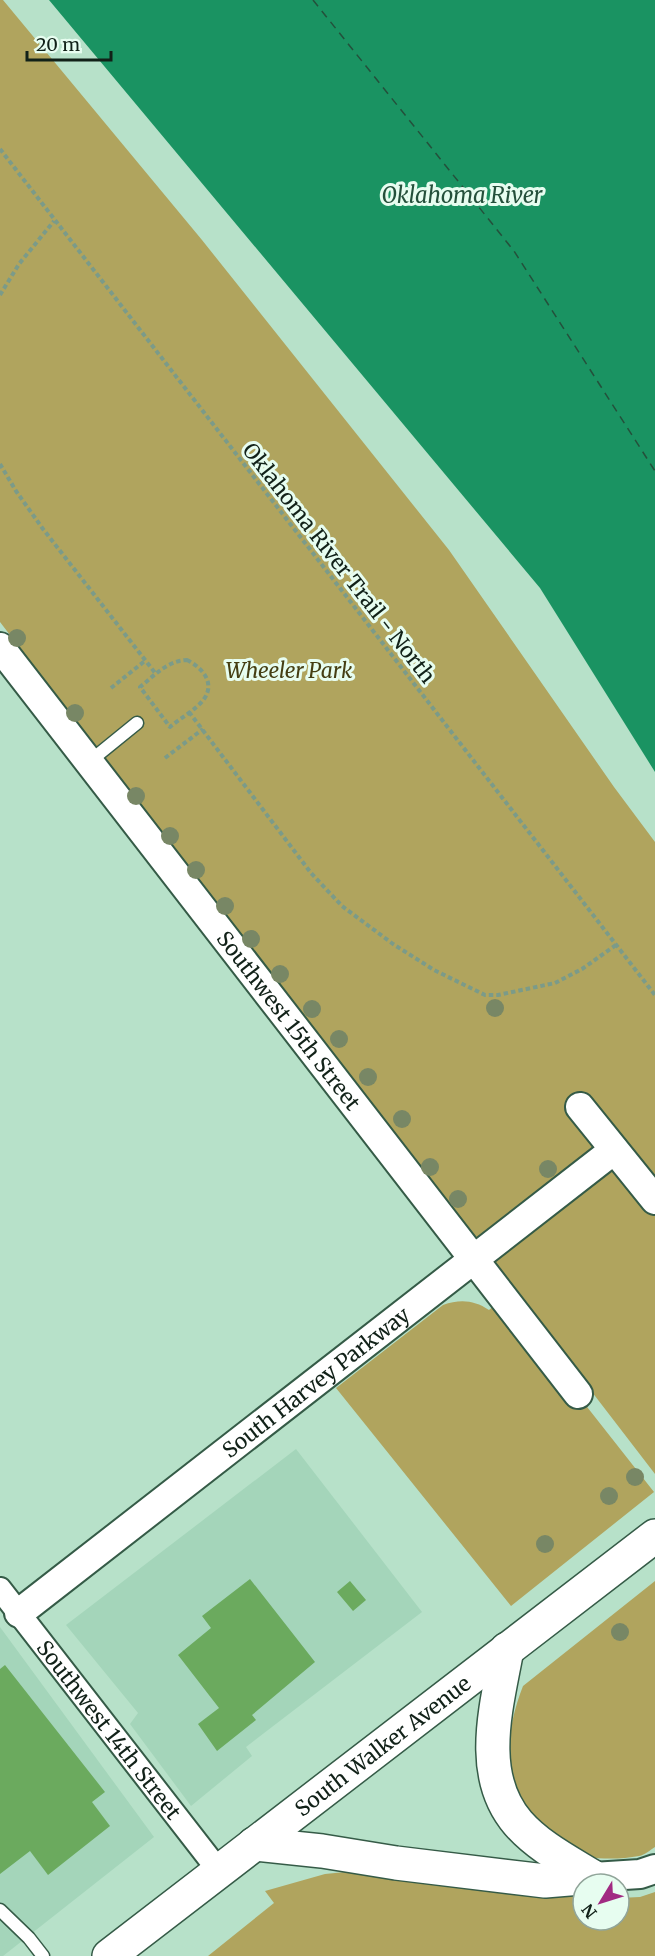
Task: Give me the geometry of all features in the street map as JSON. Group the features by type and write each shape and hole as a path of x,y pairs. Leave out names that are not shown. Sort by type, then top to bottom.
{"main road":[{"name":"South Walker Avenue","path":"110,1956 655,1536"},
{"path":"507,1649 492,1740 493,1765 498,1785 517,1822 550,1850 584,1872"},
{"path":"254,1844 545,1881 571,1879"}],"street":[{"name":"Southwest 15th Street","path":"0,647 578,1394"},
{"path":"580,1107 614,1150 653,1193"},
{"name":"South Harvey Parkway","path":"19,1613 614,1150"},
{"name":"Southwest 14th Street","path":"0,1589 219,1871"},
{"path":"631,1875 655,1869"}],"lane":[{"path":"89,762 138,723"},
{"path":"0,1910 29,1938 43,1956"}],"path":[{"name":"Oklahoma River Trail - North","path":"0,149 655,995"},
{"path":"0,295 19,264 54,221"},
{"path":"0,464 43,529 156,674"},
{"path":"111,688 146,660"},
{"path":"187,660 199,666 204,672 208,690 205,698 170,727 140,687 156,674 176,661 187,660"},
{"path":"189,712 331,896 359,920 434,970 485,995 498,995 555,983 582,969 616,945"},
{"path":"165,758 203,729"}],"shaded area":[{"path":"296,1449 422,1612 246,1747 252,1756 191,1806 130,1724 138,1713 66,1625"},
{"path":"0,1627 154,1837 3,1956 0,1956"}],"green space":[{"name":"Wheeler Park","path":"0,0 3,0 202,240 449,550 655,842 655,1474 0,622"},
{"path":"502,1299 654,1492 511,1606 336,1388 443,1305 467,1302 478,1304 489,1310"},
{"path":"655,1581 655,1847 645,1854 621,1858 593,1858 575,1854 561,1847 545,1831 520,1800 512,1785 508,1761 515,1709 523,1686"},
{"path":"355,1871 405,1874 571,1895 571,1932 631,1932 631,1897 655,1892 655,1956 208,1956 274,1903 265,1891 325,1874"}],"water":[{"name":"Oklahoma River","path":"49,0 655,0 655,772 540,588"}],"building":[{"path":"250,1579 315,1662 252,1715 256,1720 217,1751 198,1724 219,1708 178,1655 211,1628 202,1616"},
{"path":"350,1581 366,1600 353,1611 337,1592"},
{"path":"5,1665 105,1792 92,1802 110,1826 48,1875 30,1851 0,1874 0,1669"}],"ferry route":[{"path":"313,0 514,251 655,471"}]}
